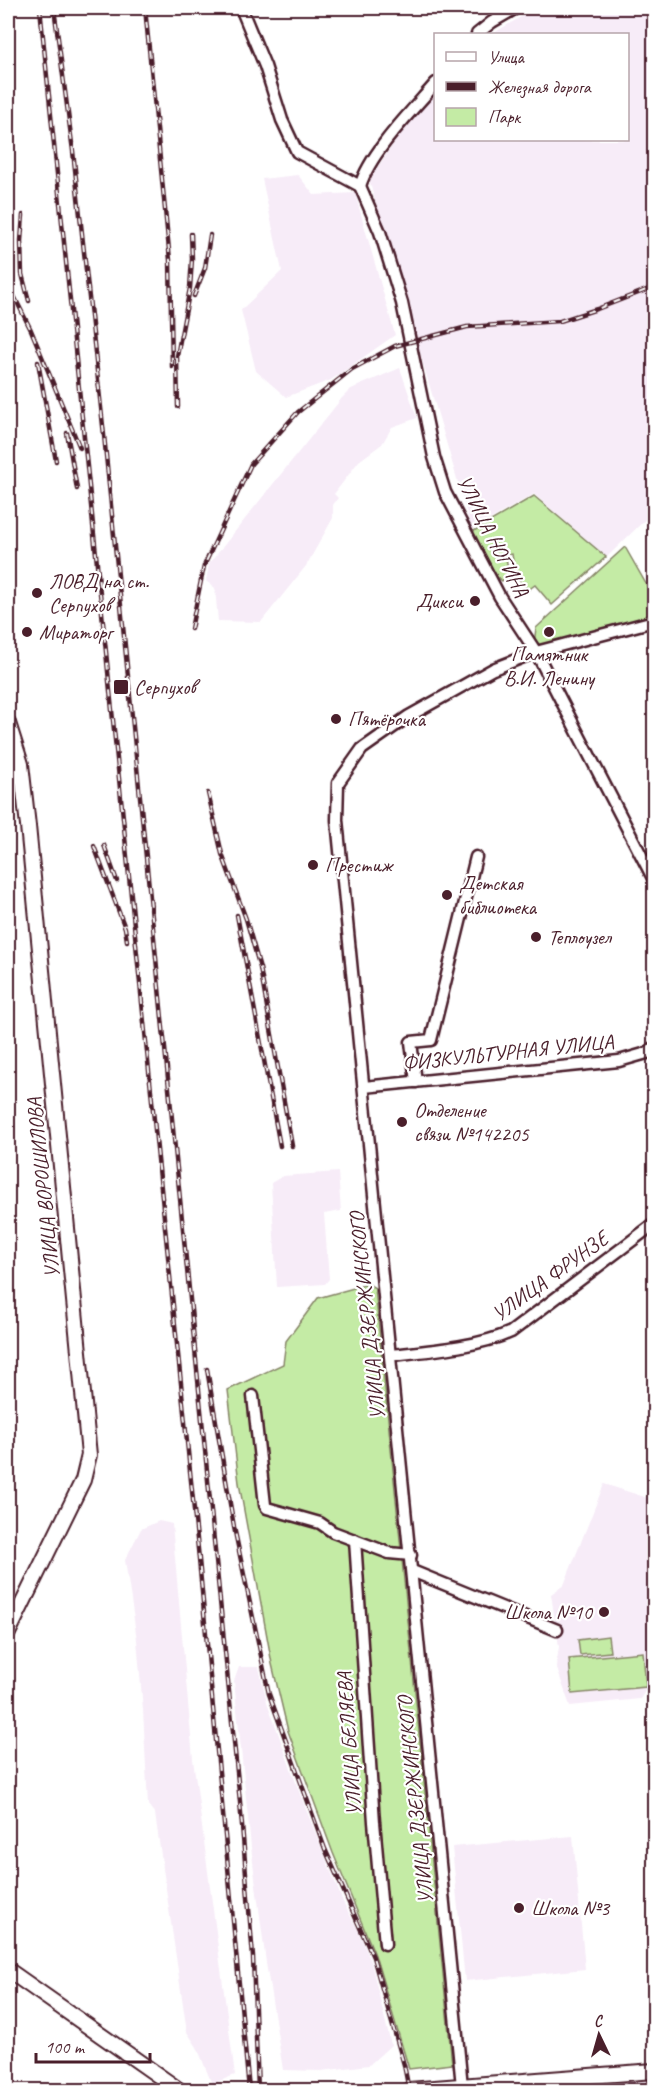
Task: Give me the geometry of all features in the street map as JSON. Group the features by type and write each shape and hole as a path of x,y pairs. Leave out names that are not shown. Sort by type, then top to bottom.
{"main road":[{"name":"УЛИЦА ВОРОШИЛОВА","path":"8,723 33,865 89,1455 83,1480 8,1633"},
{"path":"8,1970 174,2089"},
{"path":"409,2091 654,2071"}],"street":[{"path":"241,8 265,66 282,120 297,152 360,186 368,167 434,84"},
{"path":"478,33 516,8"},
{"name":"УЛИЦА НОГИНА","path":"360,186 381,232 402,303 434,457 445,492 500,597 536,652 654,880"},
{"name":"УЛИЦА ДЗЕРЖИНСКОГО","path":"462,2086 337,820 338,783 362,749 380,735 493,669 536,652 654,621"},
{"path":"416,1082 411,1042 430,1040 476,857"},
{"name":"ФИЗКУЛЬТУРНАЯ УЛИЦА","path":"364,1087 619,1061 647,1053 654,1047"},
{"name":"УЛИЦА ФРУНЗЕ","path":"391,1355 440,1349 501,1337 511,1332 654,1224"},
{"path":"253,1396 264,1505 267,1508 320,1522 333,1532 388,1553 411,1555"},
{"name":"УЛИЦА БЕЛЯЕВА","path":"355,1540 374,1822 385,1944"},
{"path":"412,1571 557,1630"}],"shaded area":[{"path":"536,8 654,8 654,511 607,557 534,494 472,530 369,180 408,122 434,94 434,141 629,141 629,33 494,33"},
{"path":"298,175 314,195 355,193 395,335 331,380 286,397 256,371 241,310 282,271 262,179"},
{"path":"400,368 417,418 392,427 382,444 359,461 334,494 338,498 333,505 333,518 306,566 261,622 218,621 215,588 206,581 209,564 342,398 351,389"},
{"path":"338,1172 341,1211 324,1214 329,1279 325,1284 277,1287 271,1183 283,1176"},
{"name":"Школа №10","path":"604,1484 654,1500 654,1677 640,1699 570,1706 556,1666 559,1647 551,1594 564,1585"},
{"path":"159,1521 172,1524 193,1759 235,2075 212,2084 197,2047 187,2032 155,1814 148,1805 137,1640 125,1560 141,1529"},
{"path":"239,1667 259,1667 267,1702 300,1794 343,1902 371,1962 391,2045 369,2065 321,2071 283,2070 251,1847 234,1681"},
{"name":"Школа №3","path":"573,1836 585,1969 465,1981 452,1847"},
{"path":"654,2079 654,2090 507,2090 634,2081"}],"green space":[{"path":"534,496 606,557 552,605 535,585 528,590 515,575 512,554 506,555 508,573 502,581 497,577 472,532"},
{"path":"625,547 654,598 654,620 533,652 536,628"},
{"path":"368,1284 375,1288 452,2064 409,2069 375,1955 333,1853 288,1731 272,1664 239,1483 228,1390 283,1364 286,1341 318,1298"},
{"path":"608,1636 610,1652 580,1655 578,1640"},
{"path":"643,1652 646,1687 572,1694 569,1659"}],"railway":[{"path":"40,8 198,1549 249,2090"},
{"path":"54,8 73,151 104,435 240,1802 253,1957 258,2090"},
{"path":"145,8 170,260 172,367"},
{"path":"23,215 22,274 29,301"},
{"path":"178,407 177,356 190,288 191,234"},
{"path":"194,296 205,268 210,235"},
{"path":"8,284 31,330 80,448"},
{"path":"191,629 204,566 251,464 298,412 352,369 395,346 467,327 560,321 654,287"},
{"path":"38,362 56,461"},
{"path":"67,433 77,489"},
{"path":"208,793 222,854 246,919 260,968 292,1146"},
{"path":"104,845 117,881"},
{"path":"94,846 125,928 127,941"},
{"path":"237,915 280,1146"},
{"path":"207,1369 234,1527 269,1694 325,1849 373,1957 409,2090"}],"place":[{"name":"ЛОВД на ст. Серпухов","path":"37,593"},
{"name":"Дикси","path":"475,601"},
{"name":"Мираторг","path":"27,632"},
{"name":"Памятник В.И. Ленину","path":"549,632"},
{"name":"Серпухов","path":"121,687"},
{"name":"Пятёрочка","path":"336,719"},
{"name":"Престиж","path":"313,865"},
{"name":"Детская библиотека","path":"447,895"},
{"name":"Теплоузел","path":"536,937"},
{"name":"Отделение связи №142205","path":"402,1122"},
{"name":"Школа №10","path":"604,1612"},
{"name":"Школа №3","path":"519,1908"}]}
